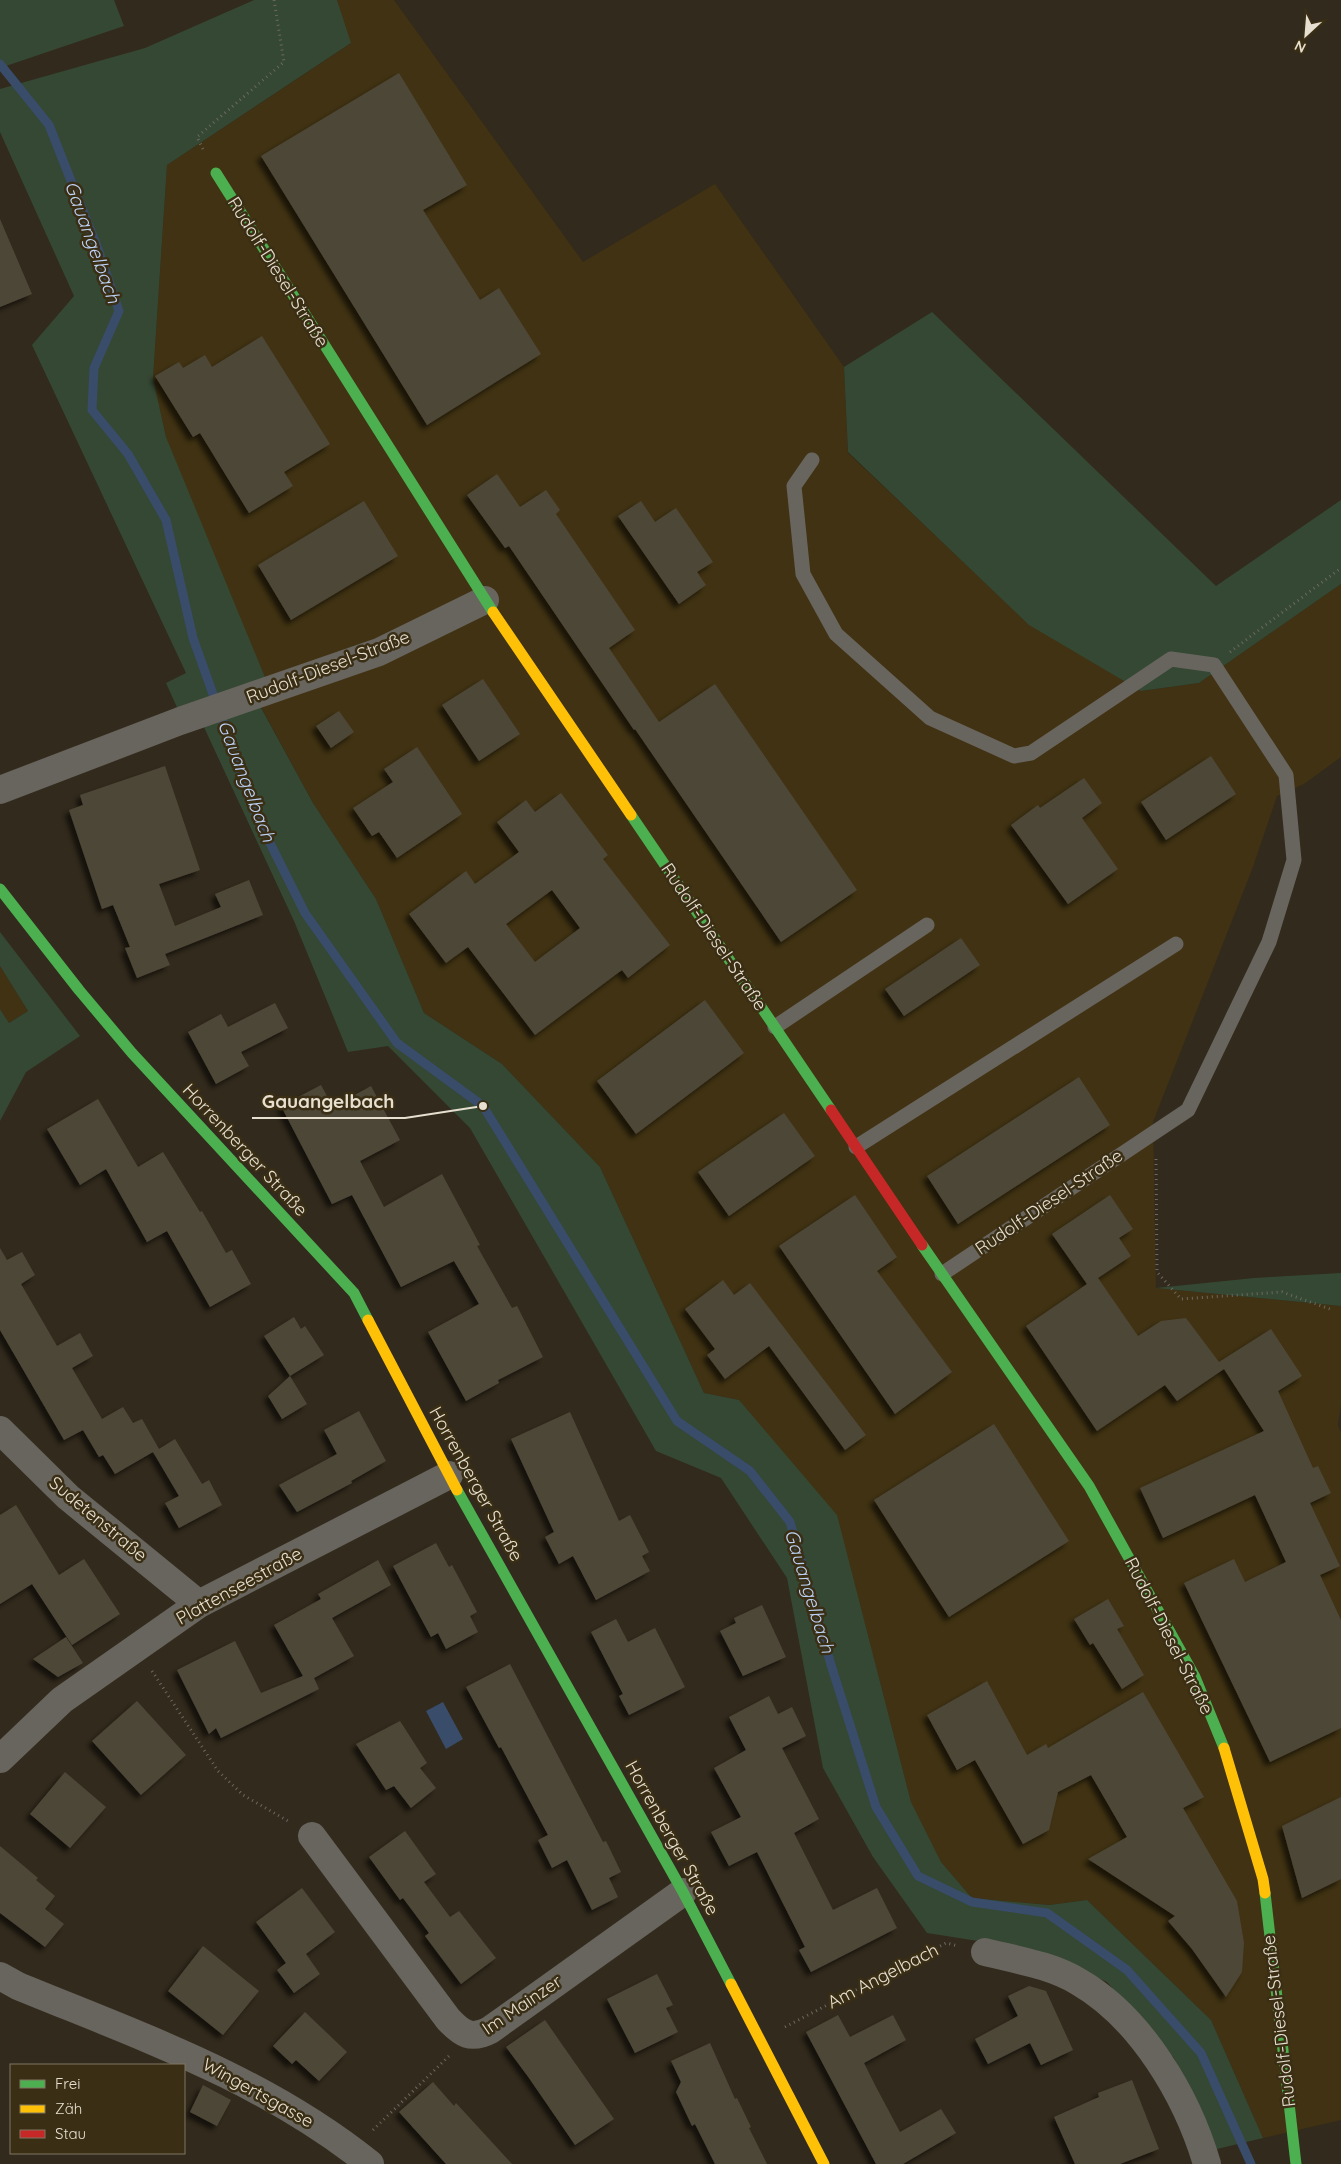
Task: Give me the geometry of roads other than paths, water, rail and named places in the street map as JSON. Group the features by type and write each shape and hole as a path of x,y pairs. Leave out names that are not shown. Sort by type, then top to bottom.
{"street":[{"name":"Rudolf-Diesel-Straße","path":"216,173 485,600 942,1274 1090,1486 1195,1677 1226,1750 1263,1879 1296,2164"},
{"name":"Rudolf-Diesel-Straße","path":"0,790 180,721 379,652 485,600"},
{"name":"Horrenberger Straße","path":"0,889 79,990 132,1053 354,1293 449,1475 684,1892 824,2164"},
{"name":"Sudetenstraße","path":"0,1430 68,1497 199,1604"},
{"name":"Plattenseestraße","path":"0,1759 62,1700 199,1604 449,1475"},
{"name":"Im Mainzer","path":"312,1836 448,2019 458,2030 469,2035 480,2036 490,2030 684,1892"},
{"path":"985,1952 1046,1966 1078,1981 1103,1997 1138,2033 1167,2073 1199,2136 1207,2164"},
{"name":"Wingertsgasse","path":"0,1976 18,1986 209,2065 276,2099 361,2157"}],"lane":[{"name":"Rudolf-Diesel-Straße","path":"812,460 794,486 803,574 836,634 930,718 1014,756 1031,753 1171,659 1214,665 1286,776 1294,860 1269,942 1188,1110 942,1274"},
{"path":"775,1027 927,925"},
{"path":"856,1147 1176,944"}],"water":[{"path":"443,1702 463,1739 446,1749 426,1711"}],"waterway":[{"name":"Gauangelbach","path":"0,64 49,125 98,249 119,311 94,368 92,410 128,454 166,520 193,638 256,815 305,913 397,1043 483,1106 677,1421 750,1471 790,1522 832,1668 876,1807 918,1876 972,1902 1047,1913 1127,1970 1201,2053 1251,2164"}],"place":[{"name":"Gauangelbach","path":"483,1106"}]}
